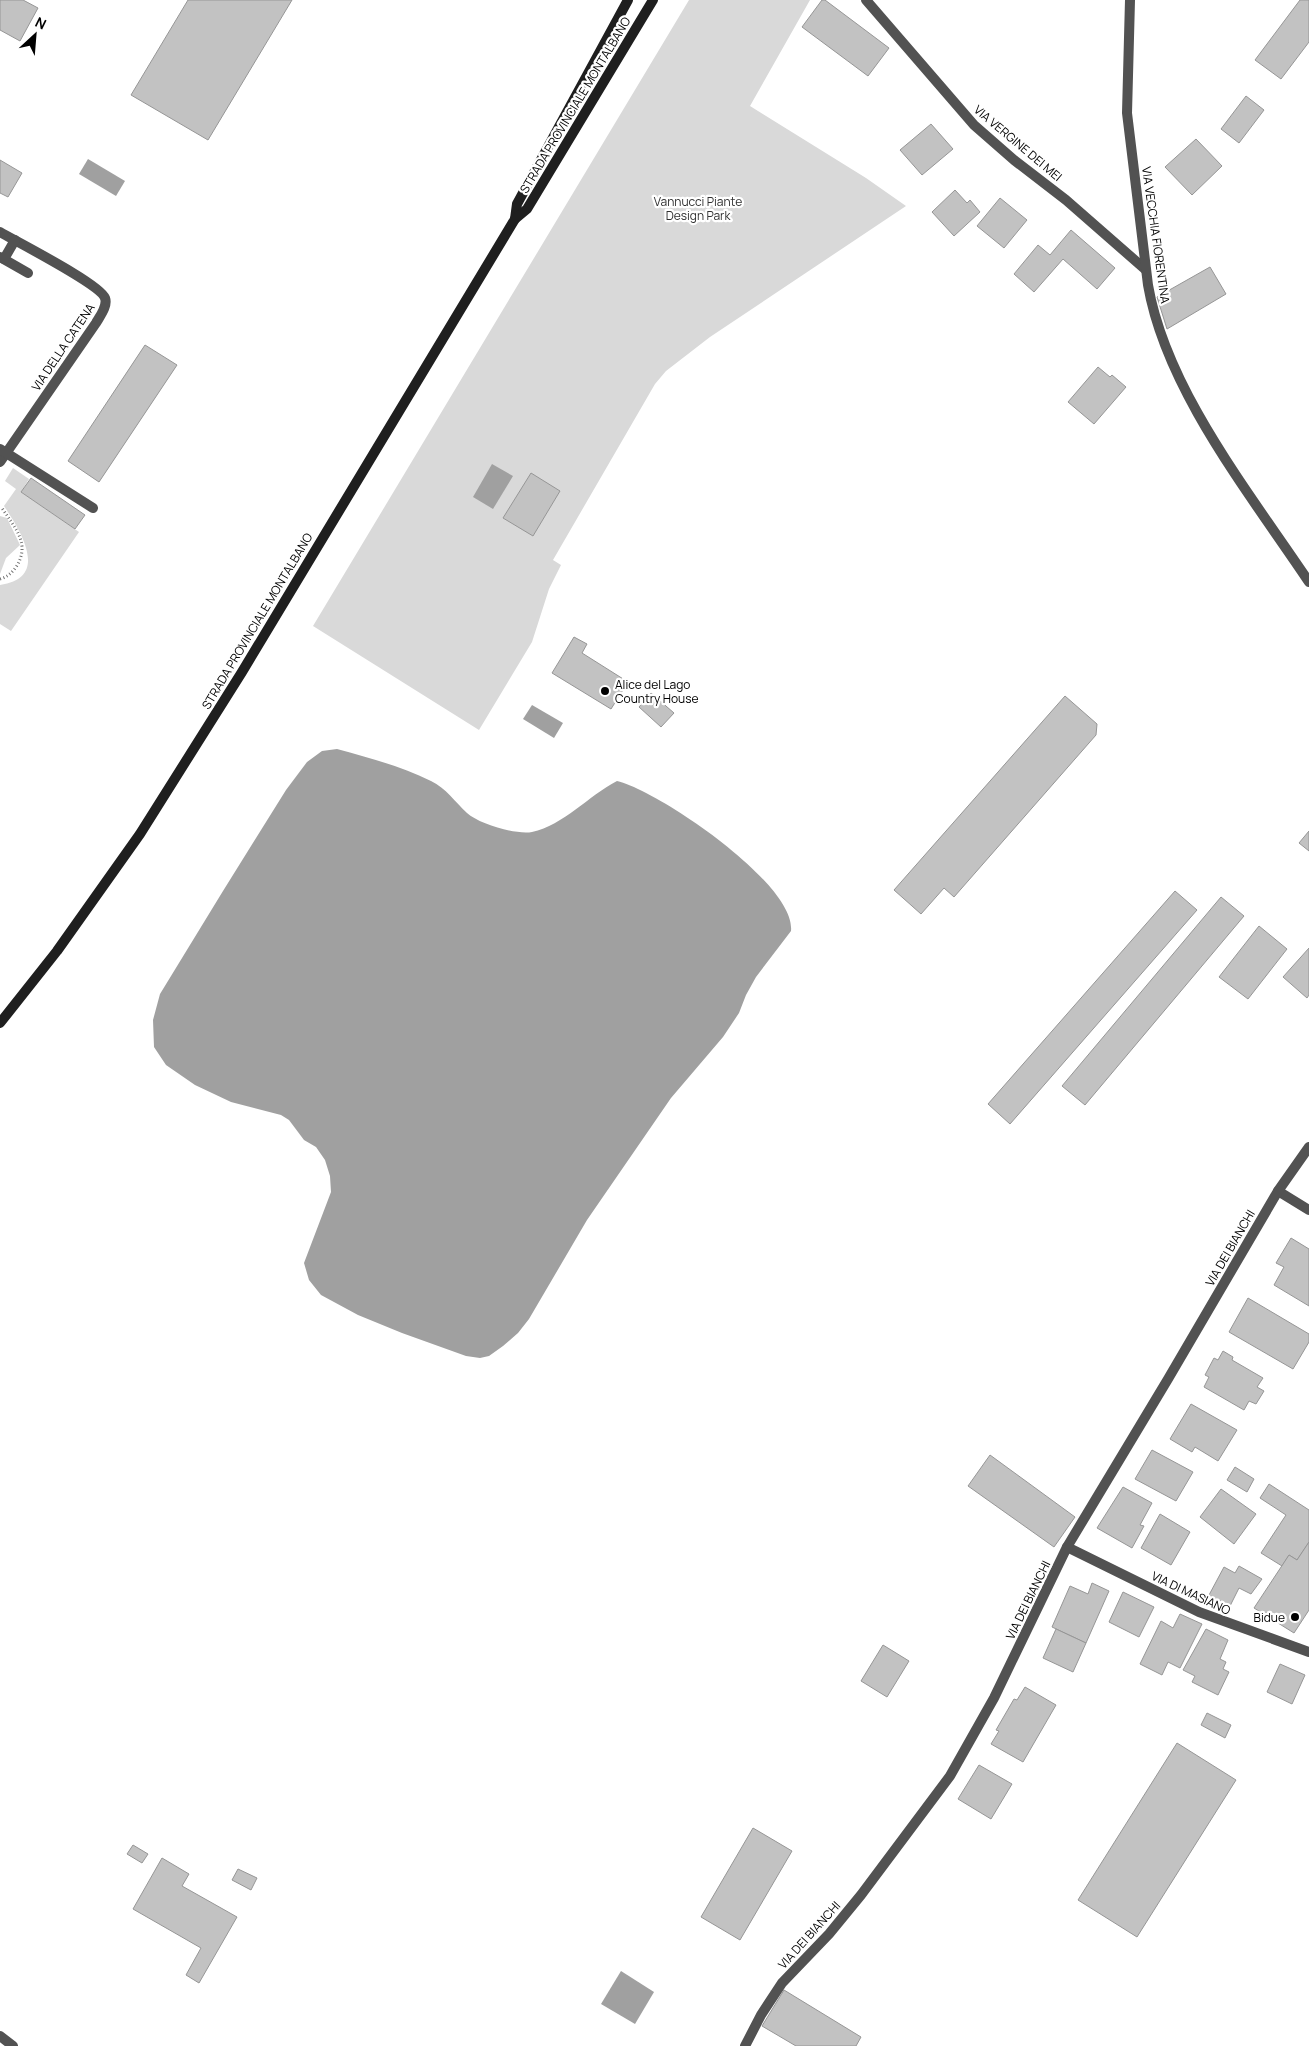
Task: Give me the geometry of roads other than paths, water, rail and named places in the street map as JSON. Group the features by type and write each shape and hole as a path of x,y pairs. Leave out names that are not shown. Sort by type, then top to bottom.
{"main road":[{"name":"STRADA PROVINCIALE MONTALBANO","path":"515,219 517,204 628,0"},
{"name":"STRADA PROVINCIALE MONTALBANO","path":"0,1023 57,951 140,834 242,672 515,219 527,209 653,0"}],"street":[{"name":"VIA VERGINE DEI MEI","path":"866,0 974,124 1014,160 1066,200 1146,270"},
{"name":"VIA VECCHIA FIORENTINA","path":"1130,0 1126,113 1150,297 1164,342 1192,403 1213,439 1309,582"},
{"name":"VIA DELLA CATENA","path":"0,232 99,290 106,300 105,306 3,451 0,462"},
{"path":"15,240 2,258 28,272"},
{"path":"3,451 93,508"},
{"name":"VIA DEI BIANCHI","path":"745,2046 761,2014 782,1983 829,1934 861,1895 950,1776 994,1698 1067,1547 1278,1191 1309,1147"},
{"path":"1278,1191 1309,1210"},
{"name":"VIA DI MASIANO","path":"1067,1547 1212,1618 1309,1652"},
{"path":"0,2036 13,2046"}],"place":[{"name":"Alice del Lago Country House","path":"605,691"},
{"name":"Bidue","path":"1295,1617"}],"park label":[{"name":"Vannucci Piante Design Park","path":"698,208"}]}
